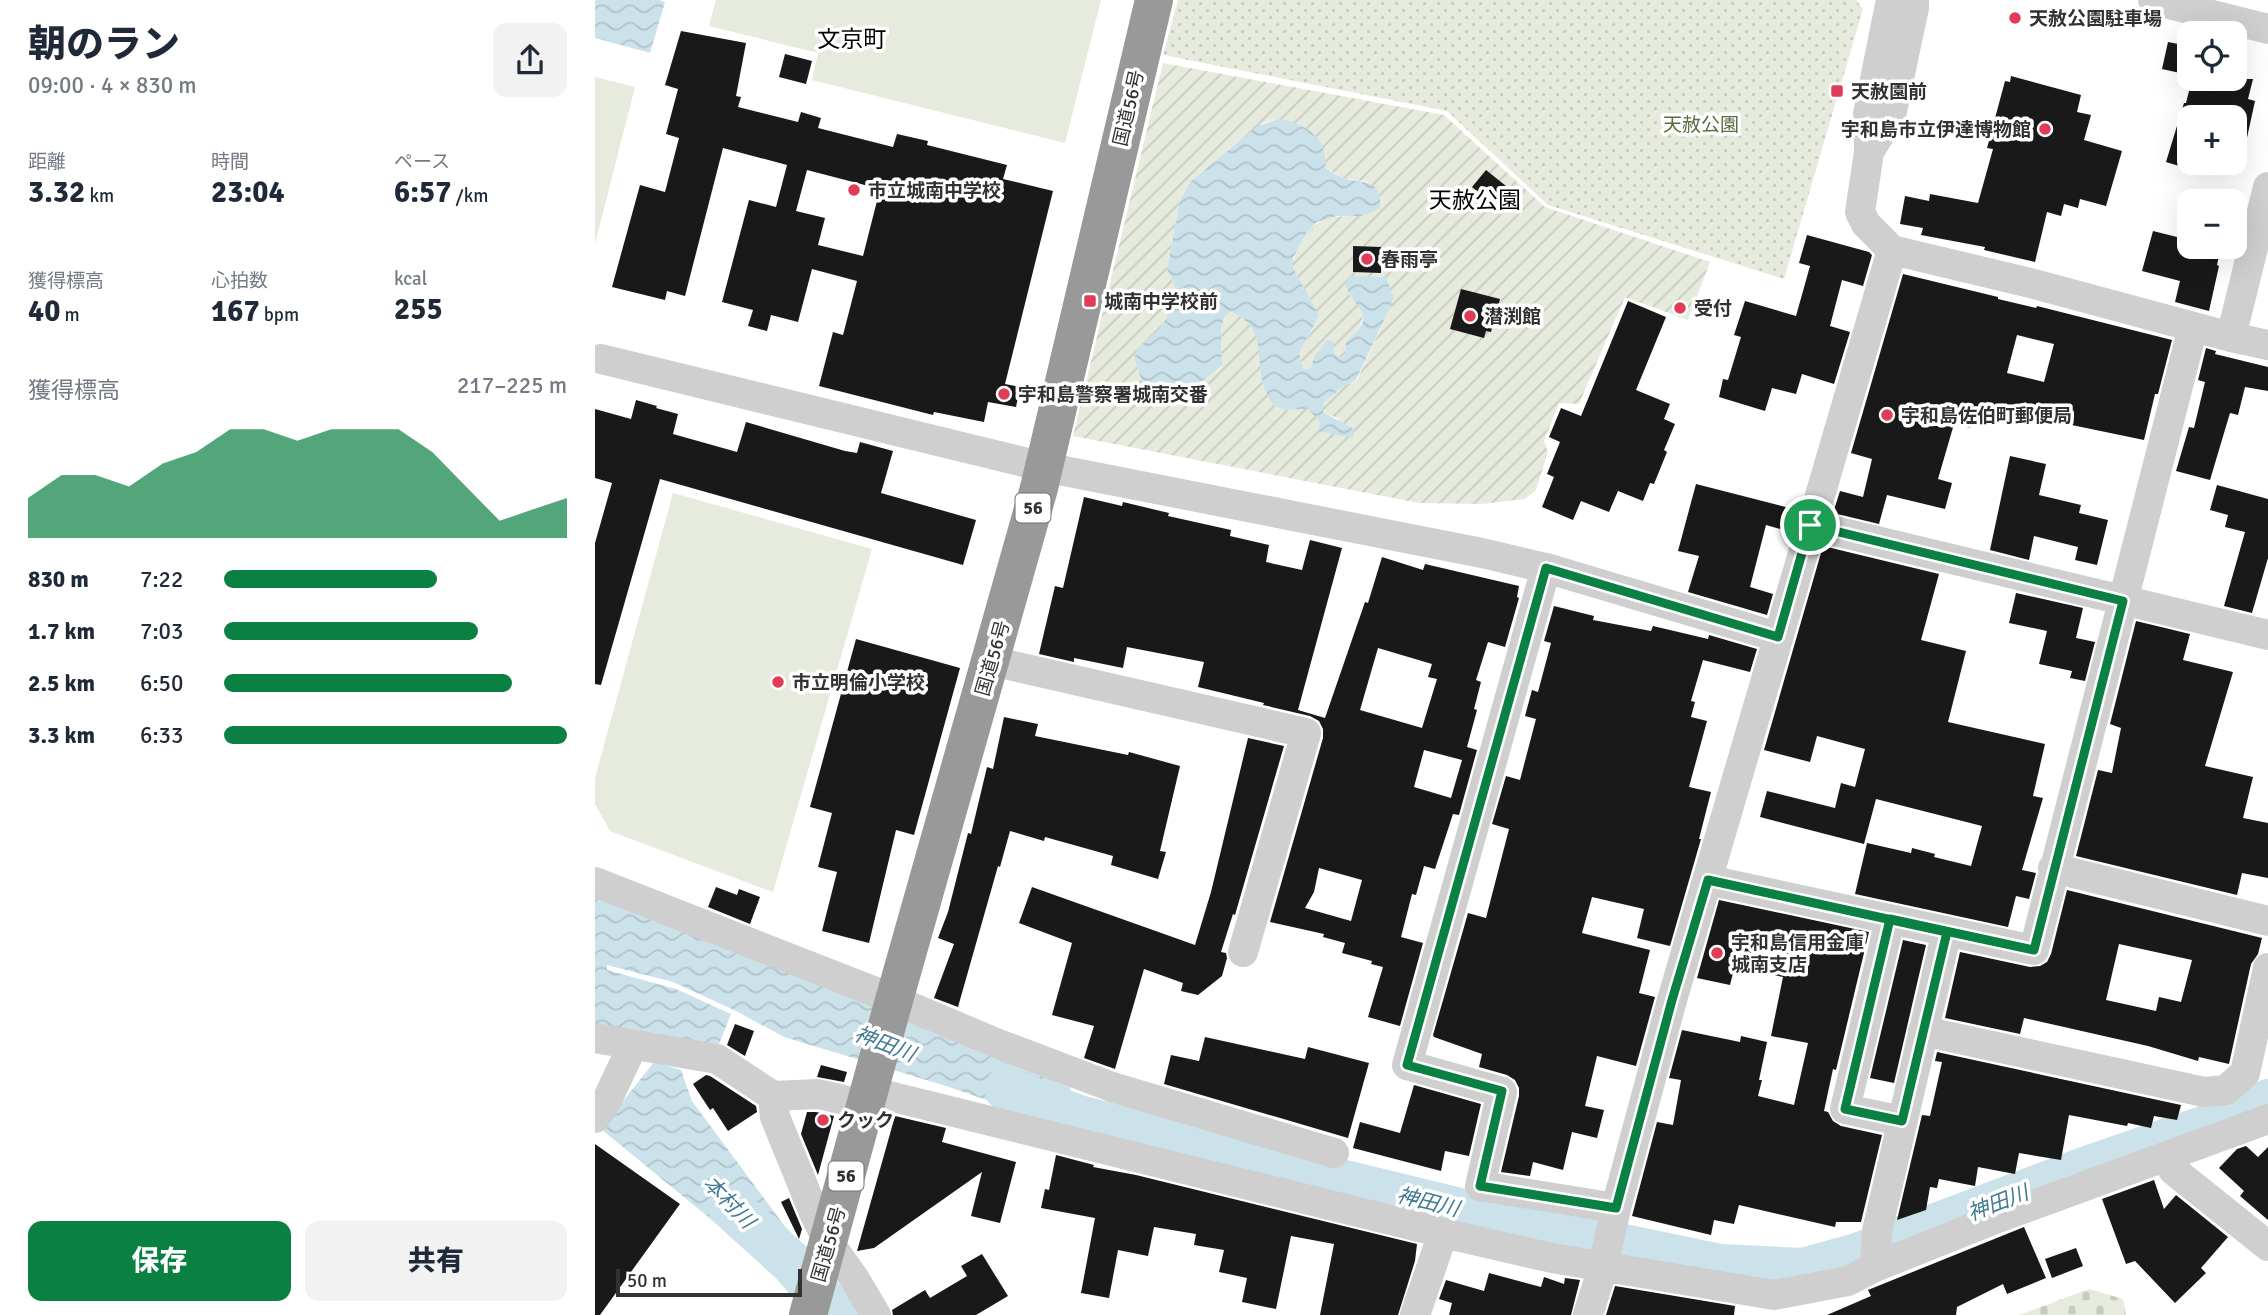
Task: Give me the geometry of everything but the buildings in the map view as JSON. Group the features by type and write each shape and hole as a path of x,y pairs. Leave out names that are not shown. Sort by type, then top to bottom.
{"highway":[{"name":"国道56号","path":"808,1313 1044,467 1154,0"}],"street":[{"path":"1891,0 1868,114 1870,152 1860,212 1866,225 1892,250 2268,345"},
{"path":"1870,152 1891,116 1914,8 1913,0"},
{"path":"2153,0 2268,29"},
{"path":"2231,337 2268,187"},
{"path":"1588,1315 1672,1000 1892,250"},
{"path":"1708,880 2034,950 2193,327"},
{"path":"601,359 1044,467 1546,568 1778,637"},
{"path":"1810,525 2268,635"},
{"path":"1546,568 1407,1065 1502,1091 1480,1186 1614,1215"},
{"path":"991,661 1306,733 1243,952"},
{"path":"2053,868 2268,921"},
{"path":"595,882 892,1006 1112,1087 1334,1153"},
{"path":"1890,919 1845,1109 1902,1121"},
{"path":"1875,1255 1902,1121 1947,932"},
{"path":"1923,1031 2204,1092 2226,1090 2245,1073 2268,968"},
{"path":"595,1038 717,1059 773,1097 869,1092 1443,1233 1552,1258 1604,1262 1773,1305 1848,1281 1875,1255 2167,1157 2268,1119"},
{"path":"595,1118 606,1102 633,1045"},
{"path":"773,1097 775,1118 815,1214 826,1252 854,1278 876,1315"},
{"path":"2167,1157 2173,1170 2268,1246"},
{"path":"1415,1315 1443,1233"}],"green space":[{"path":"716,0 1101,0 1065,143 812,80 818,53 709,26"},
{"name":"天赦公園","path":"1178,0 1856,0 1863,9 1784,279 1548,205 1447,111 1163,55"},
{"path":"1163,63 1444,115 1545,207 1710,262 1688,320 1625,297 1579,404 1559,403 1544,441 1548,452 1536,490 1525,499 1482,504 1419,503 1073,436","holes":["1278,119 1322,144 1326,168 1342,178 1368,182 1364,216 1333,217 1319,223 1306,236 1294,259 1293,267 1297,278 1319,315 1299,354 1304,369 1310,370 1314,357 1334,347 1335,354 1340,358 1345,356 1346,341 1358,329 1363,312 1349,294 1381,276 1394,299 1357,380 1344,386 1323,403 1323,412 1339,419 1318,431 1321,422 1308,409 1285,410 1263,385 1259,344 1254,328 1242,317 1231,312 1225,315 1221,329 1222,367 1184,392 1159,401 1148,400 1134,358 1138,348 1160,329 1173,306 1175,287 1167,269 1180,200 1190,182 1263,123"]},
{"path":"595,77 635,87 595,244"},
{"path":"673,493 872,549 773,892 610,831 595,804 595,778"},
{"path":"2089,1289 2123,1299 2126,1315 2019,1315"}],"water":[{"path":"595,0 665,2 650,53 595,38"},
{"path":"1278,119 1290,121 1309,130 1322,145 1326,168 1341,177 1374,186 1380,198 1380,208 1363,216 1337,216 1317,222 1307,233 1293,258 1293,268 1319,315 1299,354 1304,369 1310,370 1314,357 1327,340 1333,341 1335,354 1340,358 1345,356 1346,341 1362,324 1362,312 1345,284 1349,276 1386,277 1394,299 1356,380 1323,403 1323,412 1354,429 1353,438 1318,431 1320,422 1308,409 1285,410 1273,405 1263,384 1255,333 1242,318 1231,312 1225,315 1221,329 1222,366 1184,392 1159,401 1148,400 1134,358 1138,348 1160,329 1173,306 1175,287 1167,269 1180,200 1190,182 1258,126"},
{"path":"595,897 1071,1086 1057,1124 946,1086 784,1037 673,982 607,965 607,970 676,989 731,1014 717,1049 595,1024"},
{"path":"654,1062 681,1070 692,1101 789,1232 763,1262 601,1129"}],"waterway":[{"name":"神田川","path":"1006,1089 1079,1117 1509,1222 1720,1266 1803,1270 1857,1255 2084,1169 2223,1121 2268,1101"},
{"name":"本村川","path":"730,1207 792,1263 837,1315"}],"place":[{"name":"天赦公園駐車場","path":"2015,18"},
{"name":"天赦園前","path":"1837,91"},
{"name":"宇和島市立伊達博物館","path":"2045,129"},
{"name":"市立城南中学校","path":"854,190"},
{"name":"春雨亭","path":"1367,259"},
{"name":"城南中学校前","path":"1090,301"},
{"name":"受付","path":"1680,308"},
{"name":"潜渕館","path":"1470,316"},
{"name":"宇和島警察署城南交番","path":"1004,394"},
{"name":"宇和島佐伯町郵便局","path":"1887,415"},
{"name":"市立明倫小学校","path":"778,682"},
{"name":"宇和島信用金庫 城南支店","path":"1717,953"},
{"name":"クック","path":"823,1120"}],"district":[{"name":"文京町","path":"852,39"},
{"name":"天赦公園","path":"1475,200"}],"route":[{"path":"1810,525 1778,637 1546,568 1407,1065 1502,1091 1480,1186 1616,1208 1672,1000 1708,880 1947,932 1902,1121 1845,1109 1890,919 2034,950 2123,601 1810,525"}]}
